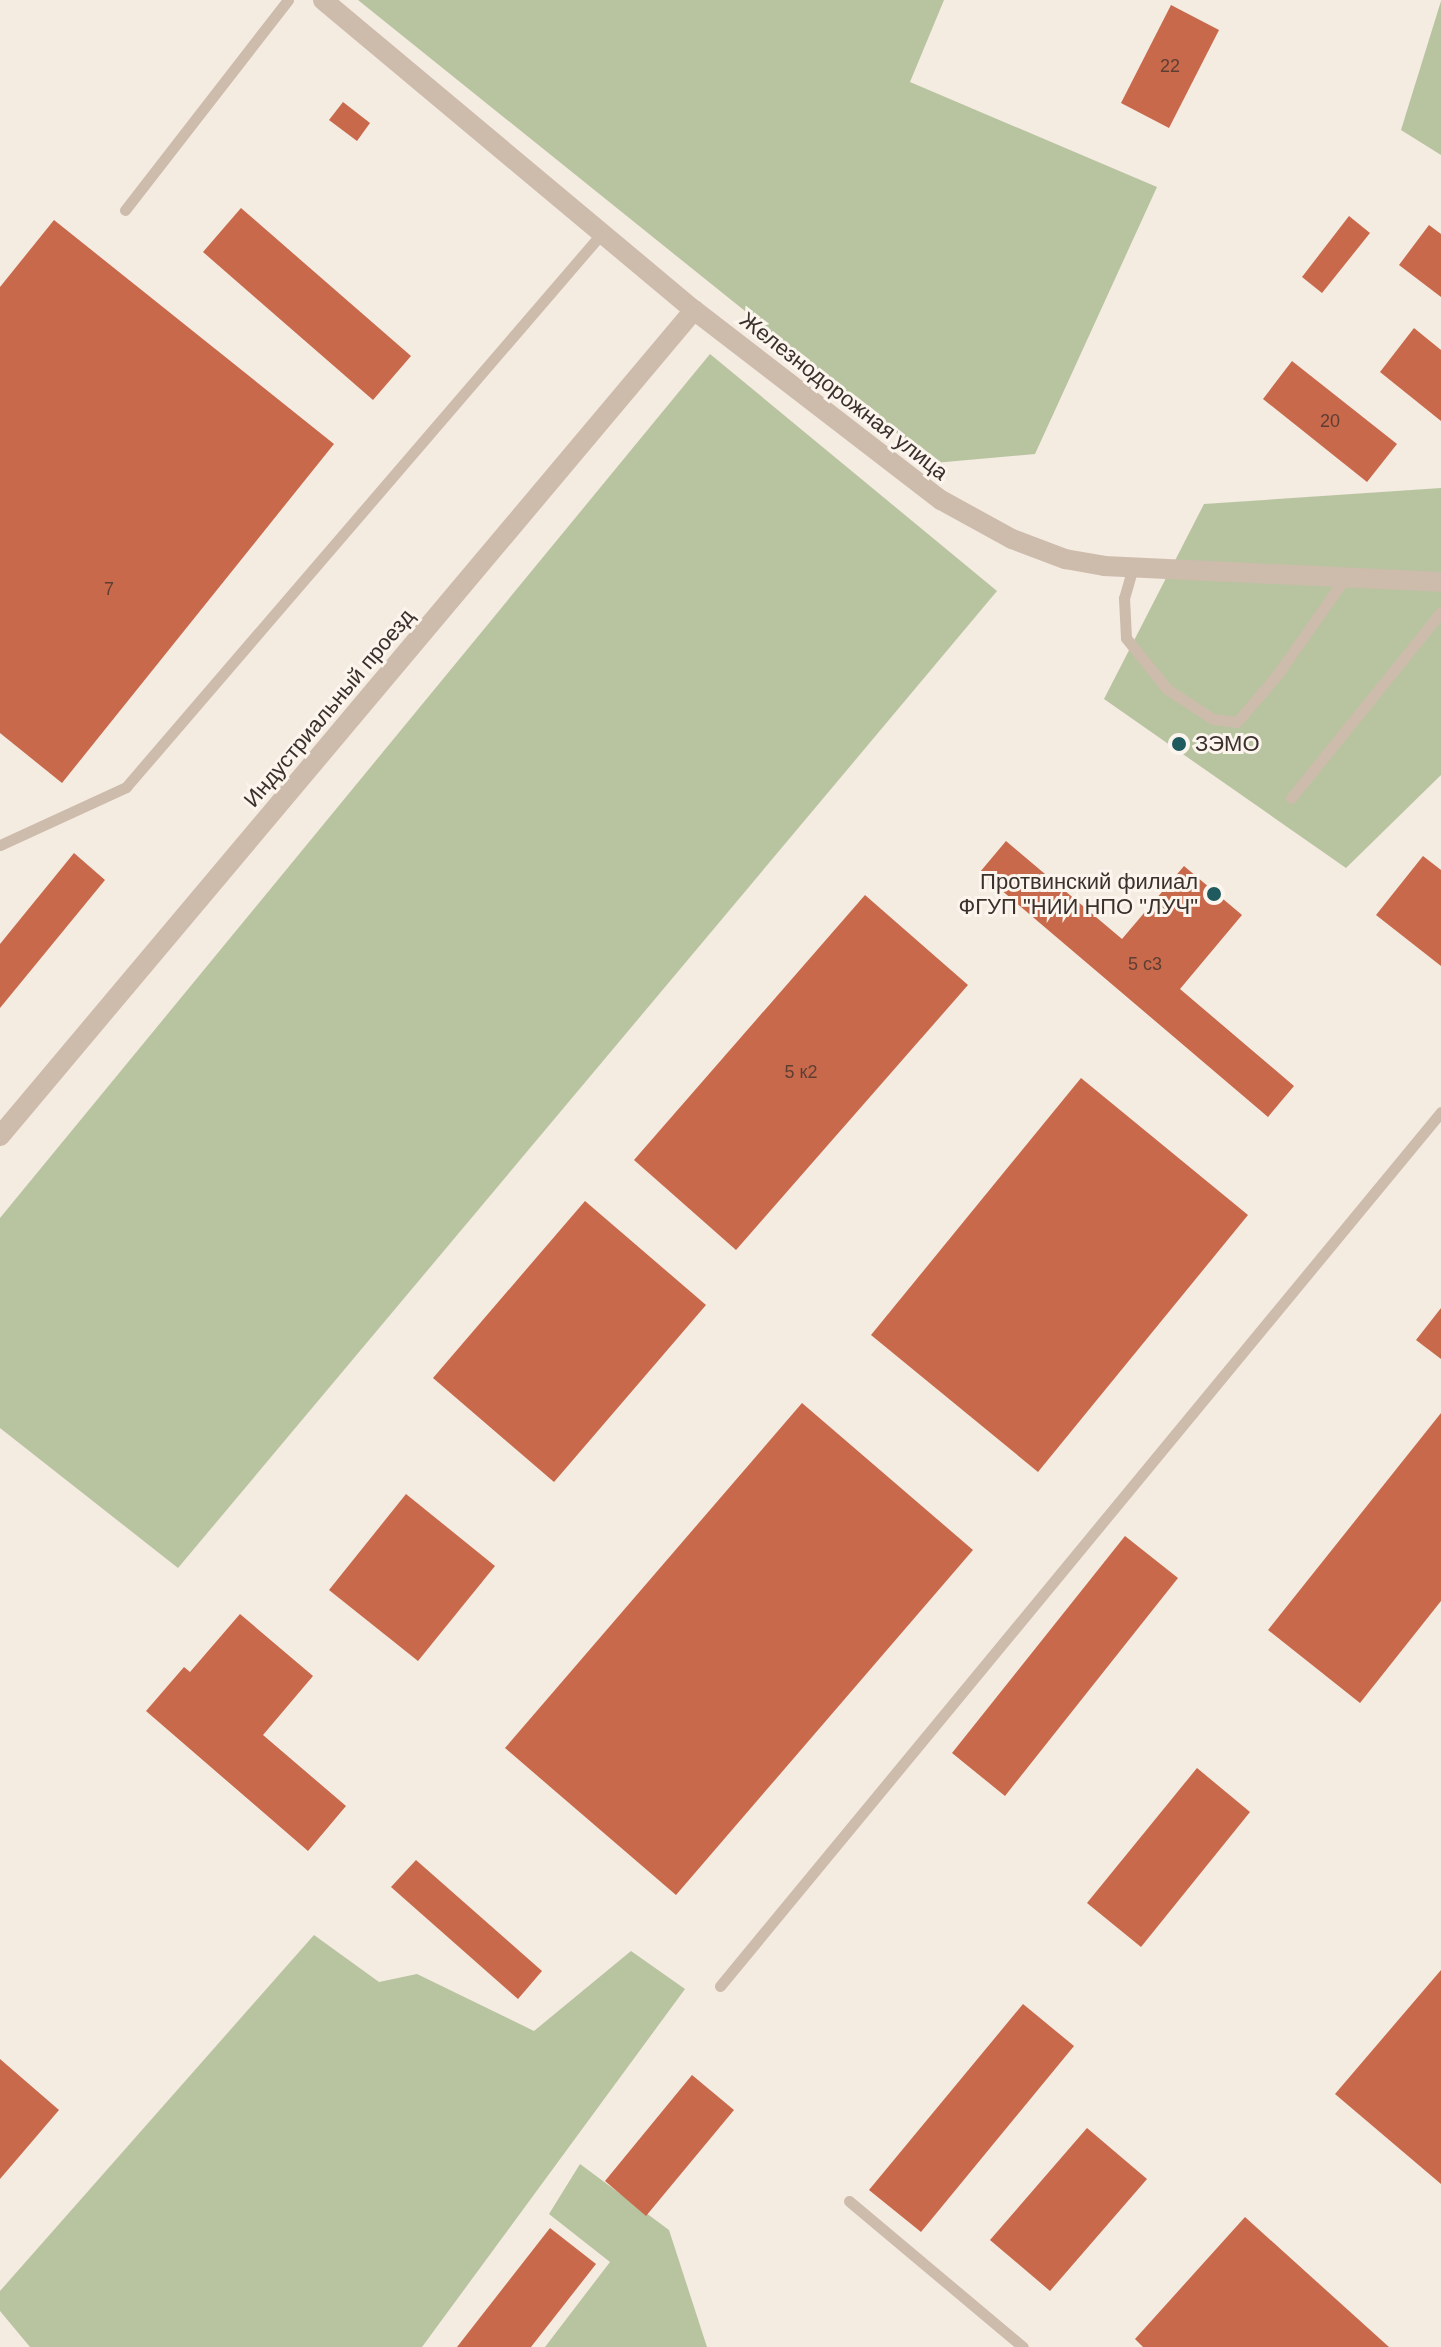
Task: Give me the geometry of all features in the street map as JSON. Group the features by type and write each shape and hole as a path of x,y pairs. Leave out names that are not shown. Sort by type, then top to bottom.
{"street":[{"name":"Железнодорожная улица","path":"323,0 694,310 941,500 1012,539 1065,559 1133,567 1441,582"},
{"name":"Индустриальный проезд","path":"0,1136 694,310"}],"lane":[{"path":"125,210 288,0"},
{"path":"0,845 126,787 602,233"},
{"path":"1133,567 1124,598 1126,638 1167,689 1213,719 1237,722 1277,675 1345,578"},
{"path":"1291,798 1441,612"},
{"path":"720,1986 1441,1112"},
{"path":"849,2201 1023,2347"}],"green space":[{"path":"358,0 944,0 910,82 1157,187 1035,454 934,463"},
{"path":"1441,1 1441,155 1401,130"},
{"path":"710,354 997,591 178,1568 0,1428 0,1218"},
{"path":"1441,488 1441,775 1346,868 1104,699 1204,504"},
{"path":"314,1935 379,1982 417,1974 534,2031 631,1951 685,1989 422,2347 30,2347 0,2311 0,2291"},
{"path":"580,2164 669,2230 707,2347 545,2347 610,2262 549,2214"}],"building":[{"path":"1171,5 1219,30 1169,128 1121,103"},
{"path":"343,102 370,123 357,141 329,120"},
{"path":"241,208 411,356 373,400 203,252"},
{"path":"1349,216 1370,233 1322,293 1302,277"},
{"path":"54,220 334,444 62,783 0,733 0,287"},
{"path":"1429,225 1441,234 1441,297 1399,265"},
{"path":"1414,328 1441,350 1441,421 1380,372"},
{"path":"1292,361 1397,444 1367,482 1263,399"},
{"path":"1006,841 1122,939 1184,866 1242,915 1180,989 1294,1086 1268,1117 980,872"},
{"path":"74,853 105,880 0,1008 0,944"},
{"path":"1423,856 1441,870 1441,966 1376,915"},
{"path":"865,895 968,985 736,1250 634,1160"},
{"path":"1081,1078 1248,1215 1038,1472 871,1335"},
{"path":"585,1201 706,1305 554,1482 433,1378"},
{"path":"1441,1308 1441,1359 1416,1340"},
{"path":"802,1403 973,1550 676,1895 505,1748"},
{"path":"1441,1413 1441,1601 1360,1703 1268,1630"},
{"path":"406,1494 495,1566 418,1661 329,1590"},
{"path":"1125,1536 1178,1578 1005,1796 952,1753"},
{"path":"240,1614 313,1676 263,1735 346,1806 308,1851 146,1711 184,1667 190,1672"},
{"path":"1197,1768 1250,1812 1141,1947 1087,1903"},
{"path":"416,1860 542,1971 518,1999 391,1887"},
{"path":"1441,1970 1441,2184 1335,2094"},
{"path":"1023,2004 1074,2046 921,2232 869,2190"},
{"path":"0,2059 59,2110 0,2179"},
{"path":"692,2075 734,2110 646,2216 605,2181"},
{"path":"1087,2128 1147,2179 1050,2291 990,2240"},
{"path":"1245,2217 1389,2347 1143,2347 1135,2339"},
{"path":"550,2228 596,2264 531,2347 457,2347"}],"place":[{"name":"ЗЭМО","path":"1179,744"},
{"name":"Протвинский филиал ФГУП \"НИИ НПО \"ЛУЧ\"","path":"1214,894"}]}
